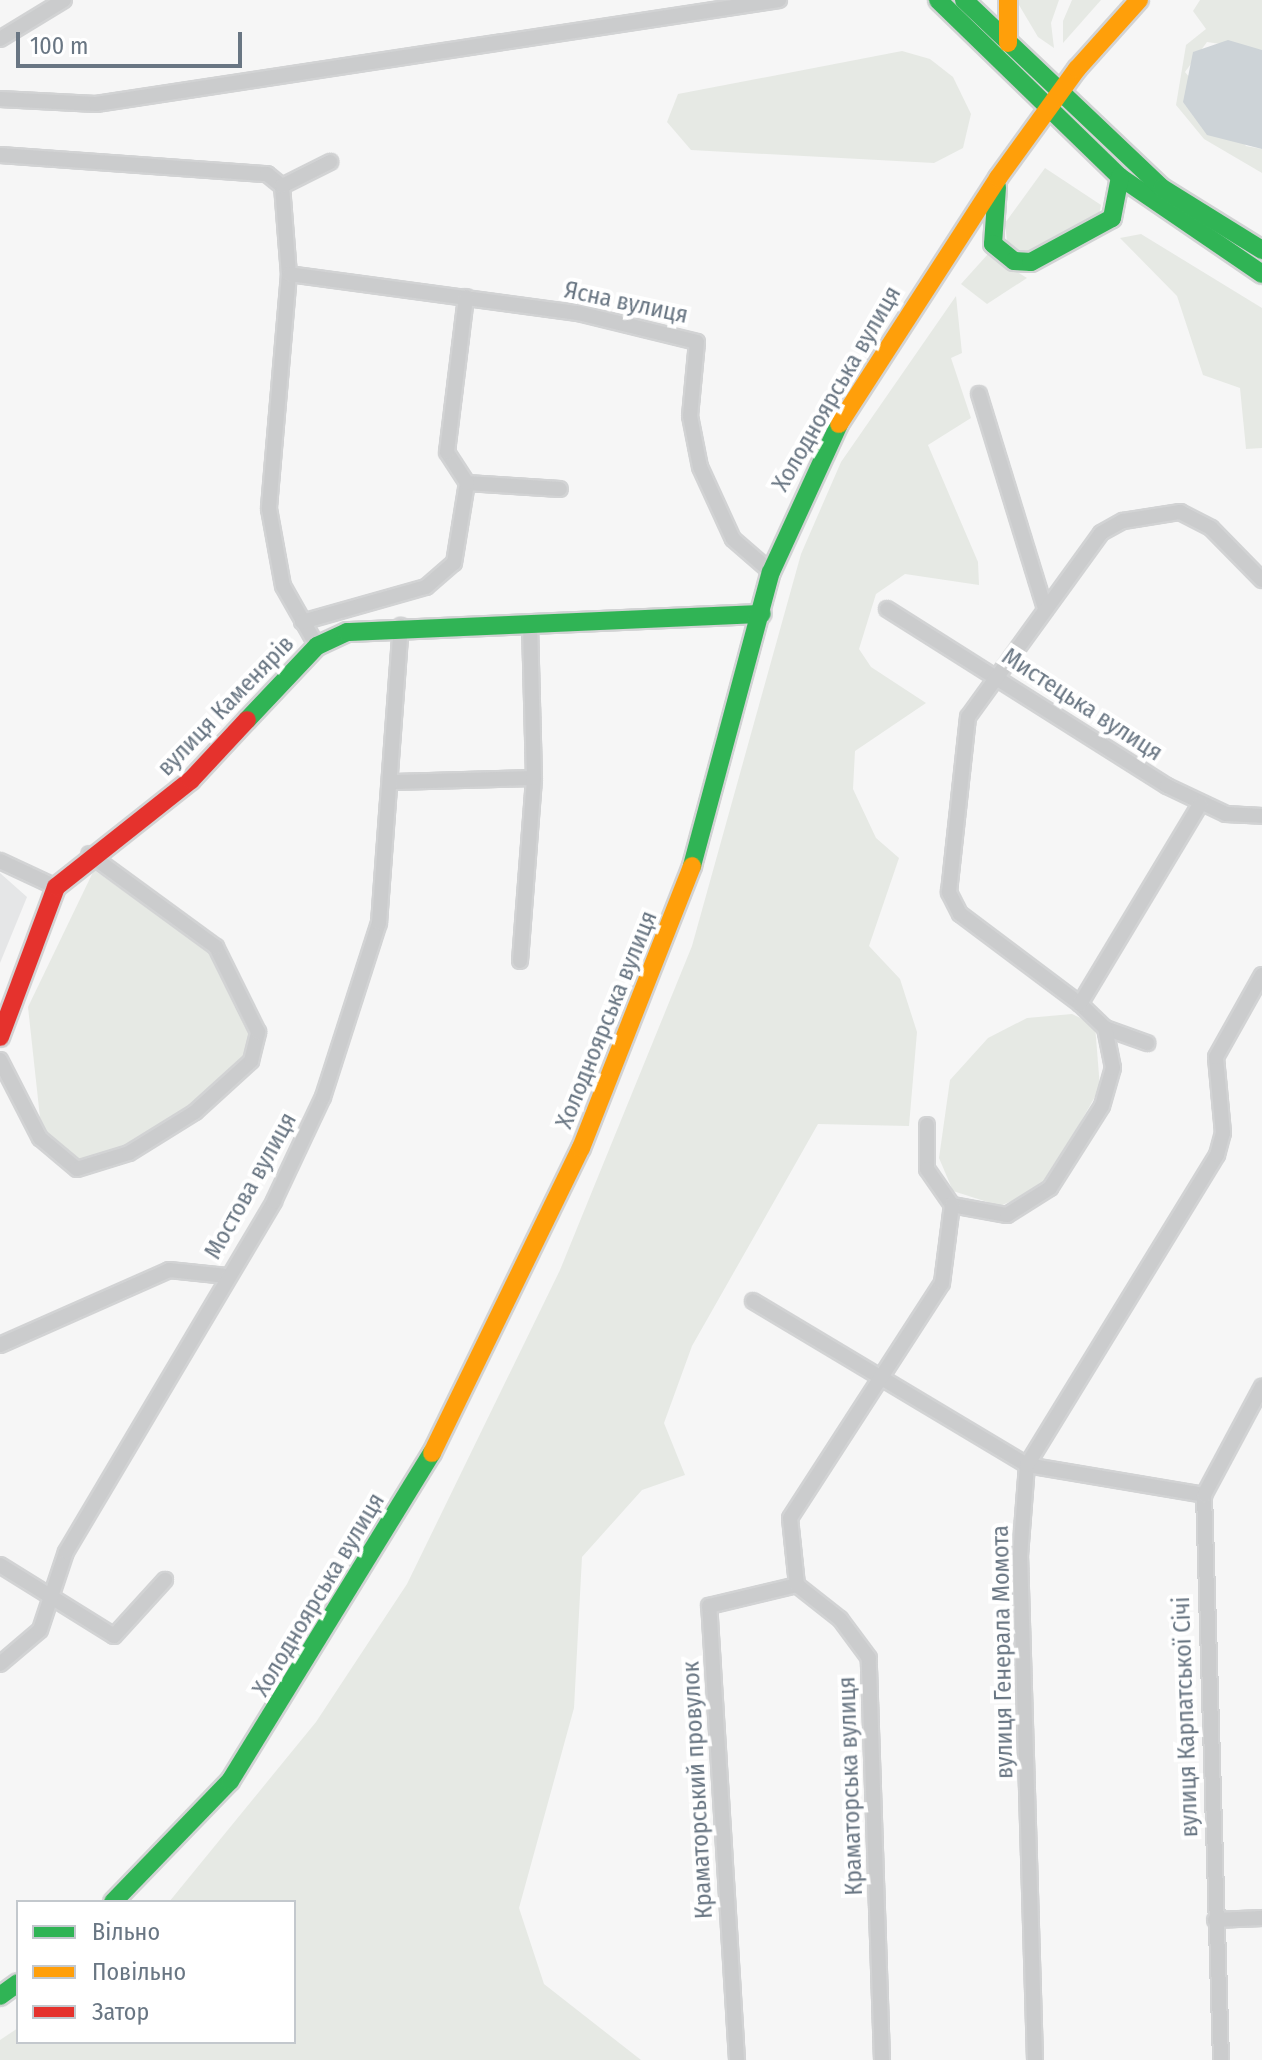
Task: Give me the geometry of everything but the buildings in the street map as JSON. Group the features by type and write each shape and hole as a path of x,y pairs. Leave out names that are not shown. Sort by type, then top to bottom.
{"main road":[{"path":"938,0 1120,177 1262,274"},
{"path":"964,0 1162,188 1262,250"},
{"path":"1008,0 1008,43"},
{"path":"1111,28 1124,0"},
{"path":"1111,28 1139,0"},
{"name":"Холодноярська вулиця","path":"115,1900 230,1781 430,1457 581,1148 655,970 706,826 771,572 816,465 888,340 998,178 1111,28"},
{"path":"998,178 989,228 993,244 1014,261 1031,262 1112,218 1120,177"},
{"name":"вулиця Каменярів","path":"0,1037 56,887 89,854 191,780 317,646 347,632 401,626 762,614"}],"street":[{"path":"0,39 64,0"},
{"path":"0,99 96,104 779,0"},
{"path":"0,155 267,174 282,186 289,274 269,509 283,586 317,646"},
{"path":"282,186 330,162"},
{"name":"Ясна вулиця","path":"289,274 466,297 697,342 690,416 696,453 733,539 771,572"},
{"path":"302,622 446,576 459,545 467,483 447,452 466,297"},
{"path":"979,394 1045,609"},
{"path":"467,483 560,489"},
{"path":"1147,1043 1105,1028 1080,1004 960,914 949,892 968,717 1101,533 1146,512 1180,512 1211,528 1262,580"},
{"name":"Мистецька вулиця","path":"887,609 1200,804 1262,816"},
{"path":"520,961 534,778 530,622"},
{"name":"Мостова вулиця","path":"0,1664 40,1630 66,1552 295,1162 347,1026 379,923 393,782 401,626"},
{"path":"393,782 534,778"},
{"path":"1080,1004 1200,804"},
{"path":"0,1060 40,1138 77,1169 129,1153 195,1112 251,1061 258,1032 216,947 89,854"},
{"path":"0,861 56,887"},
{"name":"вулиця Генерала Момота","path":"1035,2060 1020,1556 1027,1465 1217,1155 1223,1133 1216,1057 1262,975"},
{"path":"952,1205 1007,1215 1050,1188 1102,1106 1113,1068 1105,1028"},
{"path":"797,1585 790,1518 942,1283 952,1205 927,1169 927,1125"},
{"path":"0,1345 169,1270 227,1276"},
{"path":"753,1301 878,1379 1027,1465 1204,1495"},
{"name":"вулиця Карпатської Січі","path":"1221,2060 1204,1495 1261,1390"},
{"path":"0,1565 114,1636 165,1580"},
{"name":"Краматорський провулок","path":"737,2060 709,1606 797,1585"},
{"name":"Краматорська вулиця","path":"797,1585 840,1619 869,1658 882,2060"},
{"path":"1215,1920 1262,1918"}],"shaded area":[{"path":"1016,0 1059,0 1051,23 1054,48 1038,37"},
{"path":"1072,0 1101,0 1063,43 1063,21"},
{"path":"1200,0 1262,0 1262,50 1207,42 1185,72 1246,146 1262,149 1262,173 1204,139 1176,105 1186,45 1206,29 1193,11"},
{"path":"1228,40 1262,50 1262,149 1207,135 1183,102 1193,52"},
{"path":"902,51 930,59 953,77 971,114 963,148 934,163 691,150 667,122 678,94"},
{"path":"1045,168 1101,205 1099,215 1028,254 1008,251 1005,223"},
{"path":"1141,234 1262,308 1262,448 1246,449 1240,388 1203,375 1177,296 1120,238"},
{"path":"988,254 1027,278 987,304 961,284"},
{"path":"956,296 962,353 951,358 971,418 928,445 978,562 979,585 905,574 876,594 859,649 871,667 926,703 855,751 853,789 876,838 899,858 869,946 900,979 917,1032 909,1126 818,1124 692,1346 664,1423 685,1475 642,1490 582,1557 574,1708 519,1908 544,1984 641,2060 0,2060 0,2040 16,2029 16,2044 296,2044 296,1900 171,1900 316,1722 407,1584 560,1270 692,946 801,554 841,462"},
{"path":"94,870 212,953 253,1035 250,1058 193,1108 128,1149 78,1165 42,1136 28,1007"},
{"path":"0,873 27,897 0,963"},
{"path":"1072,1014 1095,1025 1100,1088 1051,1174 1037,1190 1000,1206 953,1191 939,1158 950,1080 988,1038 1027,1018"}],"traffic: fast":[{"path":"938,0 1120,177 1262,274"},
{"path":"964,0 1162,188 1262,250"},
{"path":"997,187 993,244 1014,261 1031,262 1112,218 1120,177"},
{"path":"692,866 771,572 839,424"},
{"path":"247,720 317,646 347,632 762,614"},
{"path":"115,1900 230,1781 432,1453"},
{"path":"0,1996 16,1984"}],"traffic: slow":[{"path":"1008,0 1008,43"},
{"path":"839,424 998,178 1077,69 1139,0"},
{"path":"432,1453 581,1148 692,866"}],"traffic: jam":[{"path":"0,1037 56,887 191,780 247,720"}]}
